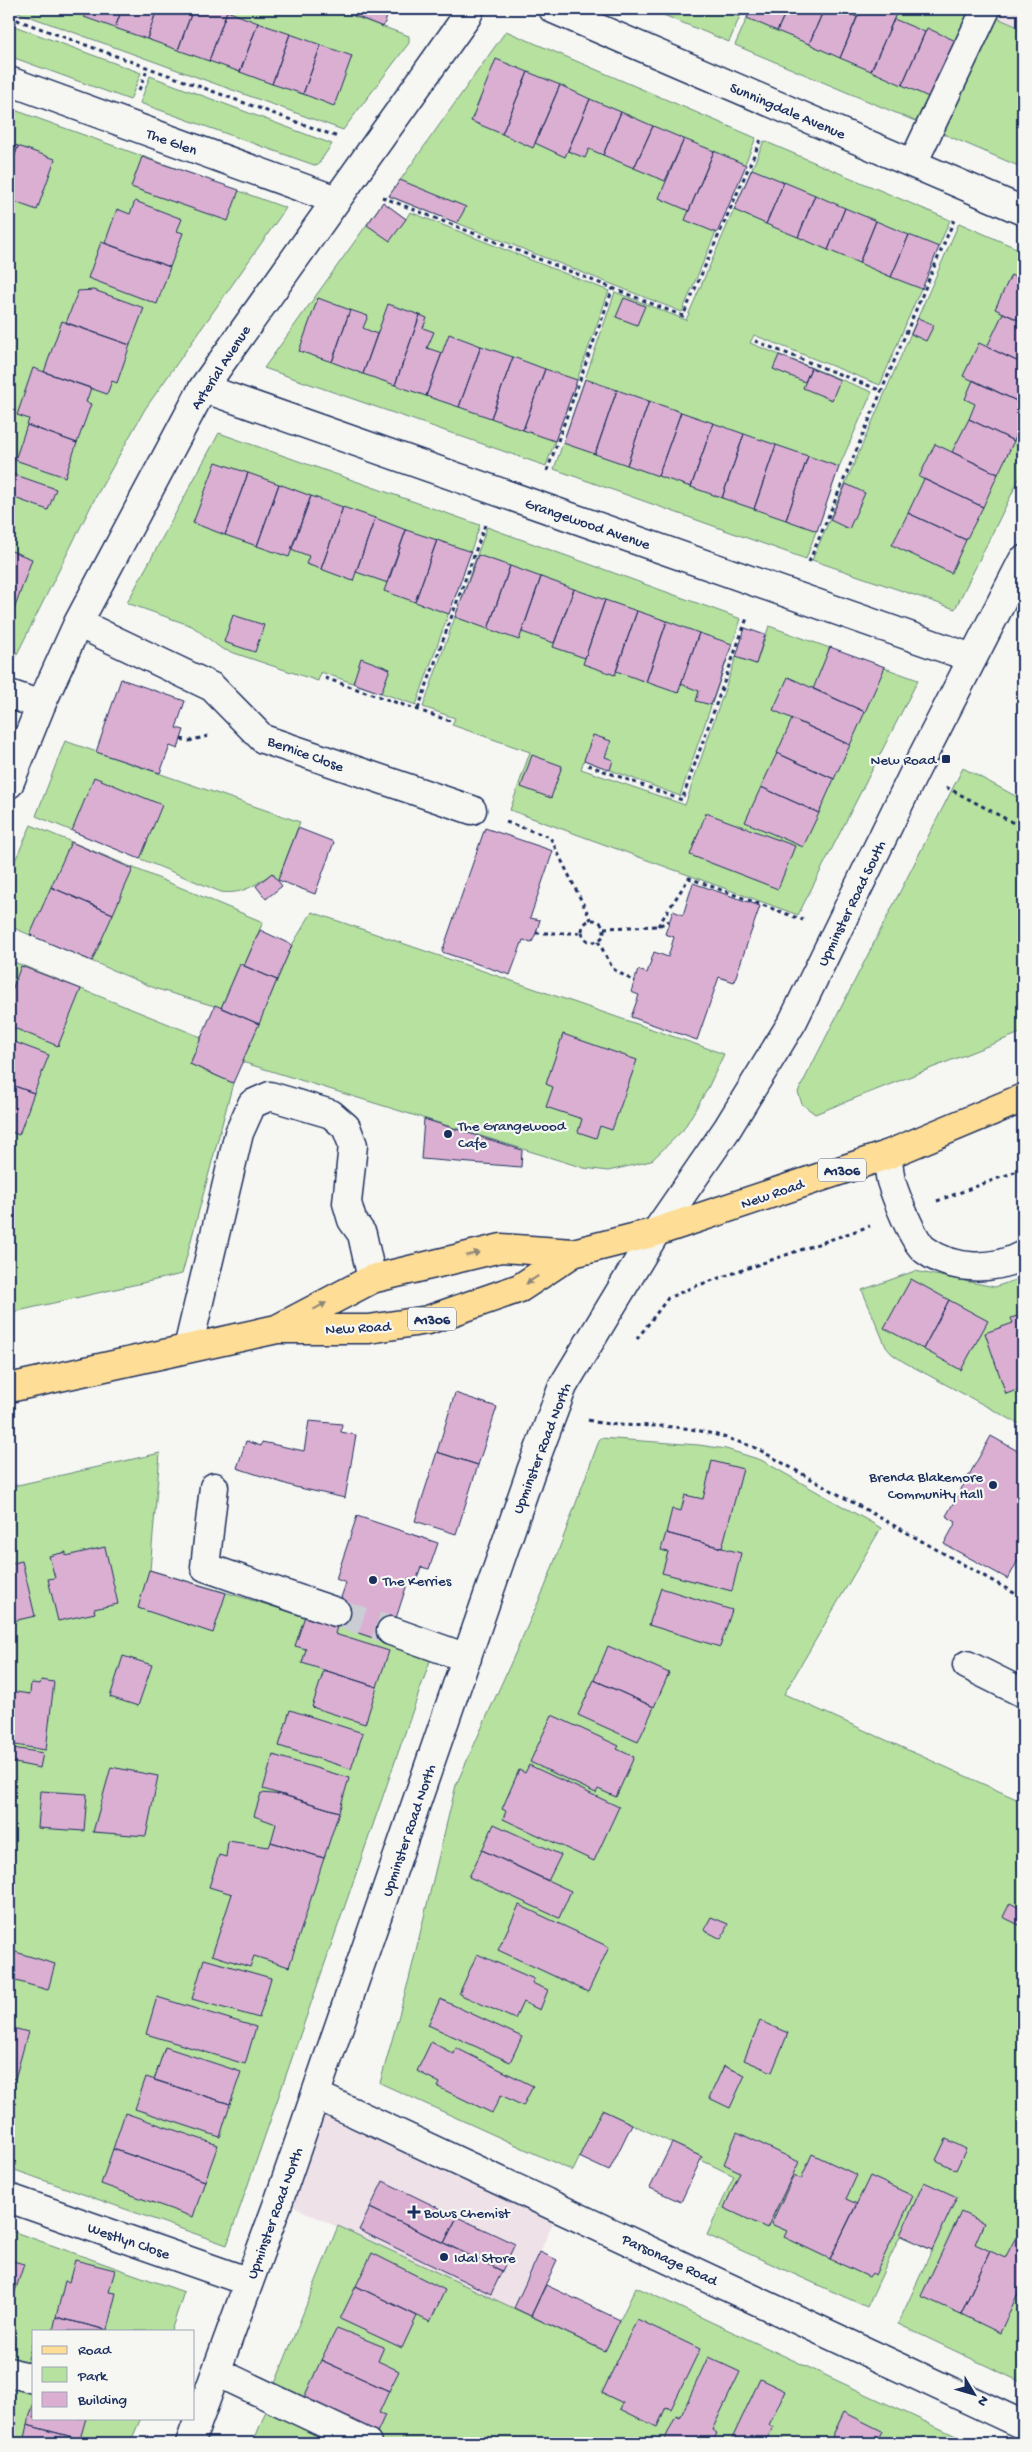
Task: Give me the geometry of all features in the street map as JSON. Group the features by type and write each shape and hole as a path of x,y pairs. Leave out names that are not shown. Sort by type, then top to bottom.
{"main road":[{"name":"New Road","path":"277,1329 372,1279 501,1248 573,1253 656,1232 887,1155 1023,1098"},
{"name":"New Road","path":"9,1388 277,1329 369,1329 428,1320 520,1288 573,1253"}],"street":[{"name":"Arterial Avenue","path":"9,784 41,705 78,623 203,388 470,9"},
{"name":"Sunningdale Avenue","path":"552,9 1023,211"},
{"path":"913,163 986,9"},
{"name":"The Glen","path":"9,81 342,192"},
{"name":"Grangewood Avenue","path":"203,388 972,658"},
{"name":"Upminster Road South","path":"656,1232 727,1129 793,1022 915,771 1023,560"},
{"name":"Bernice Close","path":"78,623 212,686 263,739 472,810"},
{"path":"9,694 41,705"},
{"path":"188,1348 240,1133 252,1104 270,1096 331,1114 346,1127 353,1145 347,1203 352,1220 362,1234 372,1279"},
{"path":"887,1155 891,1181 905,1214 924,1249 948,1262 984,1267 1010,1262 1023,1255"},
{"name":"Upminster Road North","path":"195,2416 217,2372 316,2095 562,1386 656,1232"},
{"path":"214,1487 205,1567 336,1612"},
{"path":"391,1631 468,1658"},
{"path":"967,1665 1023,1693"},
{"name":"Parsonage Road","path":"316,2095 1023,2425"},
{"name":"Westlyn Close","path":"9,2198 249,2282"},
{"path":"9,2372 32,2378"},
{"path":"217,2372 367,2443"}],"path":[{"path":"9,17 372,149"},
{"path":"342,192 613,288 683,316 777,105"},
{"path":"794,596 968,187"},
{"path":"535,505 613,288"},
{"path":"755,341 882,391"},
{"path":"418,710 497,491"},
{"path":"588,766 682,800 759,583"},
{"path":"325,678 450,721"},
{"path":"915,771 1023,828"},
{"path":"472,810 550,837 591,920 602,923 604,933 598,941"},
{"path":"658,926 689,878 836,932"},
{"path":"591,920 582,927 582,933 588,940 598,941"},
{"path":"604,928 658,926 669,922"},
{"path":"536,933 582,933"},
{"path":"598,941 613,969 635,982"},
{"path":"635,1342 654,1313 668,1298 692,1287 905,1214 1023,1169"},
{"path":"580,1426 592,1412"},
{"path":"587,1420 606,1425 673,1427 715,1434 756,1448 1023,1598"}],"shaded area":[{"path":"999,9 1023,9 1023,29 995,17"},
{"path":"316,2095 560,2208 514,2308 279,2200"}],"green space":[{"path":"9,9 355,9 353,16 409,36 409,43 343,130"},
{"path":"649,9 743,9 729,42"},
{"path":"751,9 975,9 922,124 735,45"},
{"path":"995,17 1023,29 1023,168 939,132"},
{"path":"9,24 141,73 130,100 9,56"},
{"path":"506,31 756,138 682,312 389,196"},
{"path":"150,76 332,144 317,166 140,103"},
{"path":"9,108 286,208 145,409 93,502 13,662 9,661"},
{"path":"764,141 950,220 880,385 754,335 750,343 872,392 839,467 806,559 554,469 615,292 686,320"},
{"path":"383,202 406,219 410,212 609,291 546,466 264,368"},
{"path":"959,223 1023,251 1023,471 955,609 812,560"},
{"path":"219,433 480,525 416,705 321,672 318,681 222,649 192,626 127,603"},
{"path":"487,527 741,619 680,796 584,760 581,769 685,805 736,657 756,664 769,626 918,680 798,915 510,810 530,752 452,725 455,718 423,707"},
{"path":"65,741 300,822 278,880 272,873 254,885 242,890 229,893 221,892 36,816"},
{"path":"963,768 1023,800 1023,1032 815,1114 802,1104 798,1092"},
{"path":"31,825 263,922 244,966 240,964 221,1008 157,989 9,926 9,874"},
{"path":"312,912 724,1054 707,1090 683,1130 651,1161 608,1171 584,1168 242,1062 292,945"},
{"path":"9,960 201,1037 190,1064 233,1083 182,1274 9,1313"},
{"path":"915,1271 995,1287 1023,1277 1023,1426 904,1362 892,1354 886,1347 862,1290"},
{"path":"600,1438 699,1445 726,1449 761,1460 881,1528 784,1694 1023,1802 1023,2383 898,2324 932,2250 900,2236 867,2307 707,2235 734,2176 701,2160 702,2157 602,2110 573,2171 380,2083 409,1979 456,1785 545,1587"},
{"path":"160,1453 150,1570 332,1624 431,1658 227,2245 9,2168 9,1487"},
{"path":"338,2226 605,2351 636,2287 971,2443 384,2443 272,2391"},
{"path":"9,2230 184,2292 171,2330 32,2330 32,2370 9,2364"},
{"path":"9,2381 32,2387 32,2420 140,2420 130,2443 9,2443"},
{"path":"269,2403 356,2443 253,2443"}],"building":[{"path":"86,9 122,9 115,28 84,17"},
{"path":"122,9 157,9 147,39 115,28"},
{"path":"157,9 193,9 178,50 147,39"},
{"path":"193,9 219,9 227,11 209,61 178,50"},
{"path":"355,9 390,9 383,27 353,15"},
{"path":"722,9 743,9 740,16"},
{"path":"751,9 787,9 777,31 747,18"},
{"path":"787,9 824,9 809,44 777,31"},
{"path":"824,9 838,9 857,17 840,58 809,44"},
{"path":"861,9 883,9 896,14 871,71 840,58"},
{"path":"227,11 258,23 240,72 209,61"},
{"path":"894,19 925,32 902,85 871,71"},
{"path":"258,23 290,34 272,84 240,72"},
{"path":"927,28 958,42 933,99 902,85"},
{"path":"290,34 321,45 303,94 272,84"},
{"path":"321,45 352,56 334,106 303,94"},
{"path":"496,59 528,72 502,134 471,121"},
{"path":"528,72 560,85 533,148 502,134"},
{"path":"560,85 590,99 565,157 535,143"},
{"path":"590,99 621,112 603,155 589,149 585,158 568,151"},
{"path":"621,112 653,126 634,168 603,155"},
{"path":"653,126 684,139 665,181 634,168"},
{"path":"684,139 714,151 689,211 659,198"},
{"path":"9,143 18,146 9,173"},
{"path":"18,146 55,159 37,210 9,200 9,173"},
{"path":"714,151 746,165 717,233 685,220"},
{"path":"142,157 239,190 228,221 131,187"},
{"path":"752,169 784,182 766,224 734,210"},
{"path":"400,180 466,207 457,223 389,196"},
{"path":"784,182 815,195 798,237 766,224"},
{"path":"815,195 845,208 828,250 798,237"},
{"path":"135,201 182,219 177,231 183,233 170,267 105,243 117,209 130,214"},
{"path":"383,202 406,219 390,241 367,225"},
{"path":"845,208 876,221 859,263 828,250"},
{"path":"876,221 909,235 891,277 859,263"},
{"path":"909,235 939,247 922,289 891,277"},
{"path":"101,242 170,267 157,304 88,278"},
{"path":"1011,275 1023,281 1023,322 995,309"},
{"path":"94,290 144,308 130,345 66,323 78,291"},
{"path":"318,298 350,310 332,362 299,351"},
{"path":"624,298 645,306 637,325 616,317"},
{"path":"388,304 420,315 395,385 363,374"},
{"path":"350,310 368,316 363,328 377,334 363,374 332,362"},
{"path":"1003,313 1023,322 1023,364 987,347"},
{"path":"420,315 427,318 423,328 434,332 427,348 442,353 426,396 395,385"},
{"path":"918,318 934,325 926,341 911,334"},
{"path":"62,321 130,345 117,383 112,381 107,394 44,372"},
{"path":"449,334 481,346 459,407 426,396"},
{"path":"979,343 1023,364 1023,404 963,376"},
{"path":"481,346 513,357 491,418 459,407"},
{"path":"779,355 811,368 805,382 773,369"},
{"path":"513,357 545,369 523,430 491,418"},
{"path":"33,368 91,388 86,402 91,404 77,443 27,425 29,419 17,415"},
{"path":"811,368 840,380 832,400 803,388"},
{"path":"545,369 577,380 555,441 523,430"},
{"path":"585,379 617,390 595,454 563,443"},
{"path":"973,380 1023,404 1023,422 1014,441 969,419 975,404 965,399"},
{"path":"617,390 649,401 627,465 595,454"},
{"path":"649,401 681,412 658,476 627,465"},
{"path":"681,412 713,423 691,487 658,476"},
{"path":"969,419 1014,441 998,474 952,452"},
{"path":"713,423 744,434 722,498 691,487"},
{"path":"27,425 77,443 65,477 15,460"},
{"path":"744,434 776,445 754,509 722,498"},
{"path":"935,444 998,474 983,507 919,477"},
{"path":"776,445 808,456 786,520 754,509"},
{"path":"808,456 839,467 817,531 786,520"},
{"path":"216,462 248,473 225,535 193,523"},
{"path":"248,473 279,484 257,546 225,535"},
{"path":"13,474 56,489 48,510 9,496 9,486"},
{"path":"924,479 983,507 966,540 908,513"},
{"path":"279,484 311,496 289,557 257,546"},
{"path":"846,484 865,493 849,529 830,520"},
{"path":"311,496 343,507 321,569 306,564 309,556 291,549"},
{"path":"343,507 375,518 353,581 321,569"},
{"path":"908,513 966,540 951,573 892,545"},
{"path":"375,518 406,530 388,583 356,572"},
{"path":"406,530 437,540 415,602 384,591"},
{"path":"437,540 471,552 449,614 415,602"},
{"path":"9,550 32,559 9,624"},
{"path":"478,555 510,566 488,629 455,617"},
{"path":"510,566 541,577 519,640 488,629"},
{"path":"541,577 574,589 554,643 522,632"},
{"path":"574,589 605,600 585,658 553,647"},
{"path":"605,600 637,611 615,675 583,664"},
{"path":"637,611 667,621 646,682 616,671"},
{"path":"233,615 264,625 255,652 224,642"},
{"path":"667,621 699,633 678,693 646,682"},
{"path":"745,628 765,635 756,664 736,657"},
{"path":"699,633 732,644 711,705 696,701 699,691 681,684"},
{"path":"830,647 885,667 865,712 813,689"},
{"path":"361,658 390,669 381,693 353,683"},
{"path":"788,677 865,712 850,745 773,710"},
{"path":"121,679 185,701 176,728 184,730 178,749 170,746 160,773 96,752"},
{"path":"792,719 850,745 834,779 777,753"},
{"path":"593,735 611,741 605,757 613,760 610,770 584,760"},
{"path":"777,753 834,779 819,813 761,787"},
{"path":"532,755 562,766 551,798 521,787"},
{"path":"94,777 162,805 140,859 72,831"},
{"path":"761,787 819,813 803,847 745,822"},
{"path":"706,813 795,846 778,889 690,855"},
{"path":"298,828 334,842 315,894 278,880"},
{"path":"485,828 553,851 530,918 540,920 536,933 532,942 523,940 510,975 442,952"},
{"path":"71,842 133,869 113,914 51,887"},
{"path":"272,873 282,886 266,899 256,886"},
{"path":"693,883 760,906 734,982 719,977 697,1040 631,1017 639,995 631,992 638,970 647,973 654,952 668,957 674,937 665,934 673,911 683,915"},
{"path":"51,887 113,914 92,961 30,935"},
{"path":"260,930 292,945 277,980 244,966"},
{"path":"240,964 277,980 259,1024 221,1008"},
{"path":"21,966 81,989 58,1046 9,1026 9,998"},
{"path":"215,1005 259,1024 233,1083 190,1064"},
{"path":"563,1034 637,1060 612,1130 600,1126 596,1138 578,1132 582,1119 546,1107 553,1087 546,1084"},
{"path":"9,1040 49,1055 34,1093 9,1084"},
{"path":"9,1084 34,1093 19,1135 9,1131"},
{"name":"The Grangewood Cafe","path":"424,1119 522,1150 521,1167 421,1159"},
{"path":"911,1279 949,1300 923,1349 884,1328"},
{"path":"949,1300 988,1321 961,1370 923,1349"},
{"path":"1023,1314 1023,1388 1006,1394 985,1333 1013,1323 1011,1318"},
{"path":"455,1393 497,1407 478,1465 437,1452"},
{"path":"309,1421 342,1424 341,1432 356,1435 345,1498 295,1487 237,1468 246,1441 261,1446 262,1442 304,1451"},
{"name":"Brenda Blakemore Community Hall","path":"991,1436 1023,1454 1023,1551 1008,1579 944,1544 956,1522 946,1516"},
{"path":"437,1452 478,1465 456,1534 415,1521"},
{"path":"712,1461 743,1469 722,1548 666,1533 672,1509 681,1511 685,1495 703,1499"},
{"name":"The Kerries","path":"357,1516 438,1543 429,1569 421,1567 416,1581 409,1578 388,1643 332,1624 346,1583 336,1579"},
{"path":"666,1533 741,1553 732,1591 662,1573 668,1552 661,1550"},
{"path":"105,1547 118,1604 94,1609 95,1613 58,1621 48,1579 55,1578 49,1556 66,1552 66,1556"},
{"path":"22,1561 35,1616 9,1622 9,1564"},
{"path":"149,1570 226,1593 213,1633 138,1608"},
{"path":"661,1588 732,1610 720,1647 649,1625"},
{"path":"305,1616 337,1626 335,1634 389,1651 377,1687 302,1663 306,1649 295,1646"},
{"path":"608,1646 669,1673 654,1707 594,1680"},
{"path":"123,1656 152,1665 138,1706 110,1697"},
{"path":"324,1670 377,1687 365,1724 312,1707"},
{"path":"41,1680 54,1682 46,1750 9,1744 9,1691 30,1694 31,1683 40,1684"},
{"path":"594,1680 654,1707 638,1742 578,1715"},
{"path":"290,1710 363,1733 351,1769 279,1746"},
{"path":"552,1715 619,1746 617,1749 634,1757 616,1797 598,1789 596,1793 530,1762"},
{"path":"13,1748 43,1753 40,1768 10,1762"},
{"path":"273,1755 349,1778 339,1812 263,1789"},
{"path":"529,1765 619,1807 594,1861 503,1819 506,1811 502,1809 519,1770 525,1773"},
{"path":"111,1767 158,1776 146,1836 93,1832"},
{"path":"41,1791 87,1794 84,1831 38,1828"},
{"path":"261,1793 284,1795 339,1812 324,1858 271,1842 276,1824 254,1816"},
{"path":"494,1824 561,1855 548,1881 482,1850"},
{"path":"228,1841 269,1847 271,1842 324,1858 289,1967 254,1956 250,1967 212,1955 232,1894 209,1887 219,1855 226,1857"},
{"path":"482,1850 571,1891 559,1918 469,1877"},
{"path":"1010,1903 1023,1910 1023,1917 1019,1925 1003,1917"},
{"path":"519,1905 609,1947 588,1992 498,1950"},
{"path":"711,1917 728,1924 721,1939 704,1930"},
{"path":"9,1950 55,1964 48,1990 9,1979"},
{"path":"477,1954 534,1979 532,1983 548,1990 540,2010 523,2002 515,2019 459,1994"},
{"path":"204,1959 271,1978 259,2018 192,1999"},
{"path":"157,1997 256,2027 245,2064 146,2034"},
{"path":"440,1999 522,2037 510,2062 428,2025"},
{"path":"760,2021 788,2033 772,2072 744,2060"},
{"path":"9,2027 28,2032 15,2079 9,2078"},
{"path":"431,2042 454,2054 456,2048 533,2086 523,2106 501,2095 492,2113 438,2087 440,2083 417,2071"},
{"path":"165,2047 241,2072 230,2104 154,2080"},
{"path":"724,2066 745,2075 730,2108 709,2098"},
{"path":"146,2077 230,2104 220,2137 135,2109"},
{"path":"602,2110 632,2124 609,2171 579,2157"},
{"path":"125,2113 218,2145 205,2181 113,2149"},
{"path":"737,2132 799,2162 767,2228 724,2208 740,2172 724,2164"},
{"path":"946,2139 966,2149 956,2170 936,2160"},
{"path":"672,2143 702,2157 681,2202 650,2188"},
{"path":"113,2149 205,2181 193,2217 101,2184"},
{"path":"812,2154 857,2175 846,2199 857,2204 830,2259 784,2237 787,2231 771,2224 794,2175 801,2179"},
{"path":"870,2176 913,2196 875,2275 872,2273 869,2277 830,2259"},
{"name":"Bows Chemist","path":"383,2181 457,2217 444,2243 370,2208"},
{"path":"924,2182 957,2197 932,2250 900,2235"},
{"name":"Idal Store","path":"370,2208 502,2271 491,2294 359,2230"},
{"path":"961,2212 984,2223 975,2244 990,2251 961,2314 921,2296"},
{"path":"457,2217 515,2244 502,2271 444,2243"},
{"path":"1016,2237 1023,2241 1023,2282 1000,2333 961,2314 990,2251 1005,2258"},
{"path":"540,2252 557,2260 531,2316 514,2308"},
{"path":"372,2253 445,2290 430,2322 356,2286"},
{"path":"9,2260 24,2264 11,2304 9,2304"},
{"path":"75,2260 115,2270 109,2292 116,2293 107,2330 56,2317 65,2281 69,2282"},
{"path":"546,2285 620,2320 605,2351 531,2316"},
{"path":"356,2286 417,2316 402,2348 340,2319"},
{"path":"56,2317 107,2330 53,2330"},
{"path":"637,2319 700,2349 671,2409 666,2407 657,2427 620,2409 623,2403 602,2393"},
{"path":"337,2328 384,2347 378,2361 399,2371 389,2391 321,2360"},
{"path":"32,2344 32,2360 28,2359"},
{"path":"708,2357 740,2372 712,2430 717,2433 712,2443 663,2443 676,2416 680,2418"},
{"path":"321,2360 389,2391 379,2413 385,2415 374,2439 301,2404"},
{"path":"760,2379 785,2391 769,2425 773,2427 765,2443 730,2443"},
{"path":"32,2409 32,2420 85,2420 80,2439 27,2425"},
{"path":"844,2412 882,2431 876,2443 829,2443"},
{"path":"27,2425 80,2439 79,2443 9,2443 9,2438 23,2442"}],"tunnel":[{"path":"336,1612 391,1631"}],"place":[{"name":"New Road","path":"946,759"},
{"name":"The Grangewood Cafe","path":"448,1134"},
{"name":"Brenda Blakemore Community Hall","path":"993,1485"},
{"name":"The Kerries","path":"373,1580"},
{"name":"Bows Chemist","path":"414,2212"},
{"name":"Idal Store","path":"444,2257"}]}
